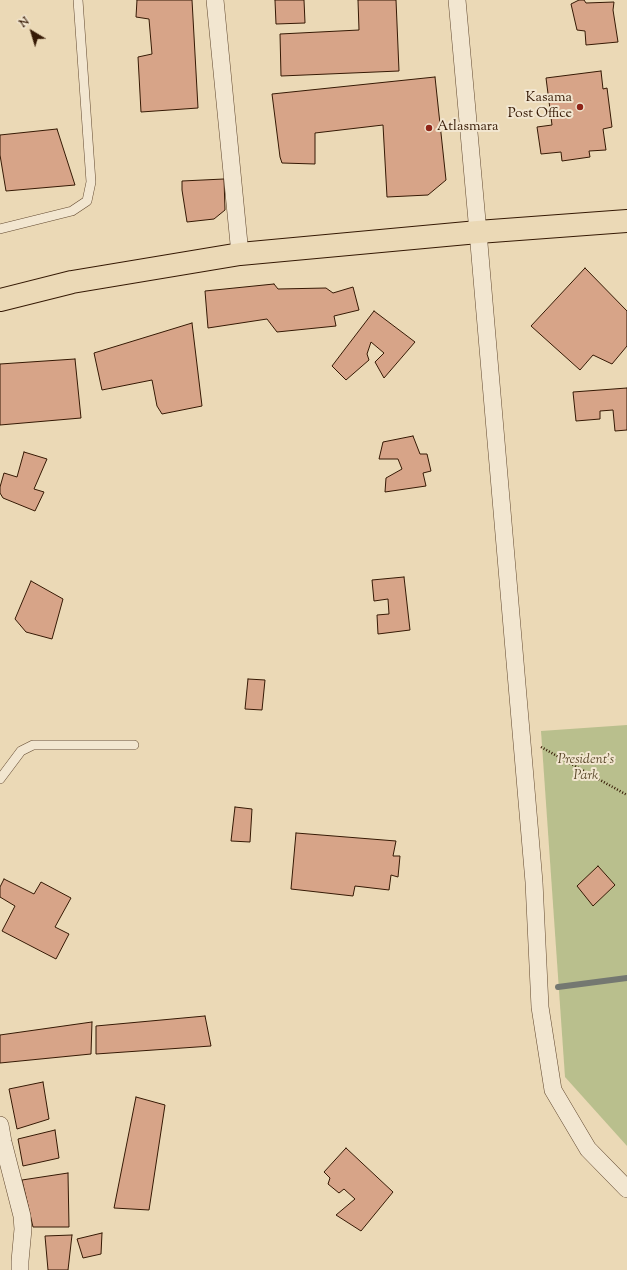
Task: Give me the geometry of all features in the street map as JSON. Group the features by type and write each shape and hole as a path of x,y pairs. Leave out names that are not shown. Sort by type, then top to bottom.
{"main road":[{"path":"0,300 72,282 240,254 478,232 627,221"}],"street":[{"path":"214,0 240,254"},
{"path":"457,0 534,882 540,1007 553,1090 588,1149 627,1189"},
{"path":"0,1125 22,1216 23,1229 20,1270"}],"lane":[{"path":"0,228 72,212 87,201 91,182 78,0"},
{"path":"0,779 21,751 33,745 134,745"}],"path":[{"path":"521,737 627,795"}],"green space":[{"name":"President's Park","path":"627,725 627,1146 565,1077 541,731"}],"building":[{"path":"137,0 192,0 198,108 141,112 138,57 152,54 149,19 136,17"},
{"path":"275,0 304,0 305,23 276,24"},
{"path":"358,0 396,0 399,71 281,76 280,34 359,30"},
{"path":"579,0 584,0 586,3 614,2 613,10 618,42 586,45 585,31 577,30 571,4"},
{"name":"Kasama Post Office","path":"601,71 603,89 607,88 612,127 603,129 606,150 589,151 590,157 562,161 561,152 541,154 537,127 552,125 546,78"},
{"path":"435,77 446,180 428,195 387,197 383,125 315,133 315,164 282,163 272,94"},
{"path":"57,129 75,185 6,191 0,155 0,135"},
{"path":"224,179 225,210 214,219 187,222 182,181"},
{"path":"585,268 627,311 627,346 612,364 593,355 580,370 531,326"},
{"path":"274,284 278,289 326,288 333,293 353,287 359,310 334,316 336,326 277,332 267,319 208,328 205,291"},
{"path":"374,311 415,342 384,378 375,362 384,353 371,342 367,354 369,360 346,380 332,366"},
{"path":"192,323 202,406 162,414 157,406 152,380 102,390 94,353"},
{"path":"75,359 81,418 0,425 0,364"},
{"path":"627,388 627,430 615,431 613,410 600,411 600,419 576,421 573,392"},
{"path":"413,436 420,454 427,454 431,471 423,473 426,486 385,492 386,478 402,469 398,459 379,459 383,442"},
{"path":"24,452 47,459 34,489 44,492 35,511 3,498 0,493 4,473 17,477"},
{"path":"404,577 410,630 378,634 377,615 389,614 388,599 374,601 372,580"},
{"path":"31,581 63,599 52,639 26,632 15,619"},
{"path":"248,679 265,680 262,710 245,709"},
{"path":"235,807 252,809 250,842 231,841"},
{"path":"296,833 396,841 393,856 400,856 398,877 391,875 389,890 355,886 353,896 291,889"},
{"path":"598,866 615,885 593,906 577,886"},
{"path":"4,879 34,894 41,882 71,898 55,927 69,934 56,959 2,931 15,906 0,897 0,887"},
{"path":"205,1016 211,1046 96,1054 96,1026"},
{"path":"92,1022 91,1054 0,1063 0,1035"},
{"path":"43,1082 49,1119 17,1129 9,1089"},
{"path":"136,1097 165,1105 149,1210 114,1208"},
{"path":"55,1130 59,1158 23,1166 18,1139"},
{"path":"346,1148 393,1192 361,1231 336,1215 355,1199 344,1189 339,1193 328,1184 330,1178 324,1172"},
{"path":"68,1173 69,1227 33,1227 22,1180"},
{"path":"102,1233 101,1254 83,1258 77,1239"},
{"path":"72,1235 68,1270 48,1270 45,1236"}],"waterway":[{"path":"558,987 627,978"}],"place":[{"name":"Kasama Post Office","path":"580,107"},
{"name":"Atlasmara","path":"429,128"}]}
